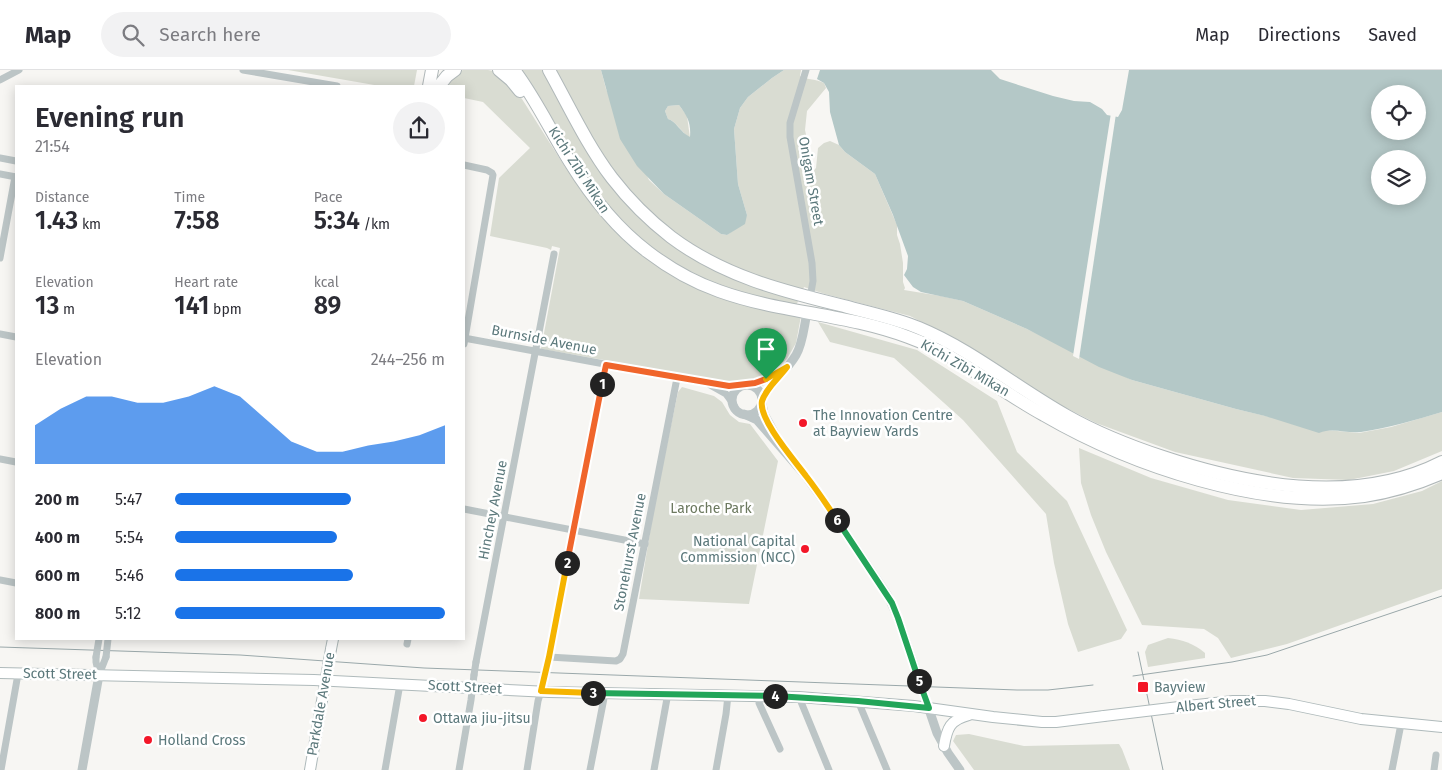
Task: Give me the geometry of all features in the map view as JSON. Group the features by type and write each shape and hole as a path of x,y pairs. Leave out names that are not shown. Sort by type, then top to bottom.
{"highway":[{"path":"427,70 429,85"},
{"path":"429,85 432,70"},
{"path":"435,85 438,70"},
{"path":"440,85 455,70"},
{"path":"499,70 518,88 571,164"},
{"name":"Kichi Zībī Mīkan","path":"514,70 538,105 571,164 612,220 638,244 670,267 689,278 725,294 885,329 924,343 1138,460 1218,485 1265,494 1339,498 1379,494 1414,485 1439,467"},
{"name":"Kichi Zībī Mīkan","path":"549,70 588,142 612,178 633,202 687,248 734,274 765,285 892,318 920,328 955,346 1046,410"},
{"path":"556,70 588,142"},
{"path":"807,313 810,298"},
{"name":"Kichi Zībī Mīkan","path":"1089,433 1225,475 1296,486 1336,487 1370,484 1439,467"}],"main road":[{"name":"Parkdale Avenue","path":"310,770 332,644"},
{"name":"Scott Street","path":"0,673 326,681 541,691 799,697 929,708"},
{"name":"Albert Street","path":"929,708 1042,722 1056,722 1233,701 1265,701 1290,704 1349,717 1442,727"},
{"path":"944,746 946,733 953,722 962,717 976,714"}],"street":[{"path":"0,80 19,70"},
{"path":"243,70 331,85"},
{"name":"Onigam Street","path":"805,72 790,123 790,137 813,269 810,298"},
{"path":"0,158 15,161"},
{"path":"465,165 488,170 492,172 493,178 465,334"},
{"path":"0,174 15,177 0,258"},
{"name":"Hinchey Avenue","path":"459,770 472,700 476,662 554,254"},
{"path":"744,414 753,414 759,409 770,386 793,360 799,348 807,313"},
{"path":"0,334 15,337"},
{"name":"Burnside Avenue","path":"465,340 707,383 733,387 745,385"},
{"path":"527,770 538,701 545,677 606,365"},
{"path":"787,367 762,381 745,385 736,390 734,405 737,410 757,420 805,474 830,508 888,596 898,618 937,733 960,770"},
{"name":"Stonehurst Avenue","path":"549,657 618,661 622,657 677,378"},
{"name":"Burnside Avenue","path":"707,383 726,394 734,405"},
{"path":"745,385 752,386 762,396 766,419 784,449"},
{"path":"0,459 15,462"},
{"path":"465,509 644,544"},
{"path":"0,580 15,583"},
{"path":"99,640 96,662 99,675"},
{"path":"82,770 99,675 106,657 108,640"},
{"path":"1,770 18,674"},
{"path":"385,770 400,684"},
{"path":"590,770 604,692"},
{"path":"654,770 668,693"},
{"path":"716,770 728,695"},
{"path":"760,696 759,703 780,749"},
{"path":"799,697 829,770"},
{"path":"858,701 888,770"},
{"path":"1392,770 1401,724"},
{"path":"1434,770 1436,755"}],"green space":[{"path":"288,70 417,70 414,85 374,85"},
{"path":"463,70 488,70 493,71 506,80 522,99 565,167 587,197 657,265 801,316 796,343 787,359 763,378 735,383 541,349 560,248 552,246 551,250 490,236 499,178 530,148 483,102 465,98 465,85 444,85"},
{"path":"511,70 601,70 606,89 649,180 664,194 721,234 727,235 741,225 747,215 738,184 734,129 740,108 748,97 784,70 801,70 800,76 824,83 826,88 807,111 805,130 814,170 816,168 818,148 830,141 839,145 845,152 875,174 897,225 897,235 903,263 904,290 963,301 1027,329 1132,380 1236,409 1326,430 1359,433 1391,427 1442,412 1442,451 1394,471 1349,480 1293,478 1175,452 1096,423 1058,404 966,345 910,316 804,287 796,306 720,287 671,262 629,230 598,195 525,78"},
{"path":"679,105 687,116 690,138 668,119 665,111 668,106"},
{"path":"818,322 917,350 997,401 1017,452 1067,501 1127,630 1121,639 1078,652 1068,624 1054,563 1046,514 963,420 894,358 830,342"},
{"name":"Laroche Park","path":"682,387 714,396 722,402 730,415 739,422 750,424 778,461 749,604 639,599 655,502 678,392"},
{"path":"1079,448 1151,478 1228,500 1301,510 1373,504 1422,491 1442,481 1442,589 1287,644 1231,658 1218,638 1204,629 1142,625 1106,552 1091,515 1081,483"},
{"path":"1168,638 1192,644 1205,653 1205,658 1148,667 1145,652 1148,645"},
{"path":"969,734 1024,746 1119,744 1130,770 974,770 953,741 956,735"}],"shaded area":[{"path":"601,70 784,70 748,97 740,108 734,129 738,184 747,215 745,224 727,235 721,234 664,194 637,166 620,139","holes":["679,105 687,117 690,137 668,119 665,111 668,106"]},
{"path":"820,70 991,70 1000,79 1053,96 1074,101 1090,102 1102,109 1107,115 1118,117 1122,110 1129,70 1442,70 1442,412 1371,430 1356,432 1324,431 1319,433 1265,416 1132,380 1099,367 1027,329 963,301 921,292 913,287 904,275 907,269 908,256 875,174 845,152 839,145 830,112 829,92 824,83 817,79"}],"pier":[{"path":"1111,113 1116,114 1079,359 1073,356"}],"tram line":[{"path":"1133,676 1267,655 1442,596"},
{"path":"0,647 240,655 424,668 1017,690 1048,690 1093,685"},
{"path":"1138,652 1163,770"}],"place":[{"name":"The Innovation Centre at Bayview Yards","path":"803,423"},
{"name":"National Capital Commission (NCC)","path":"805,549"},
{"name":"Bayview","path":"1143,687"},
{"name":"Ottawa jiu-jitsu","path":"423,718"},
{"name":"Holland Cross","path":"148,740"}],"route":[{"path":"606,365 733,387 766,379 787,367 770,386 762,400 764,414 784,449 830,508 888,596 898,618 929,708 799,697 541,691 606,365"}]}
